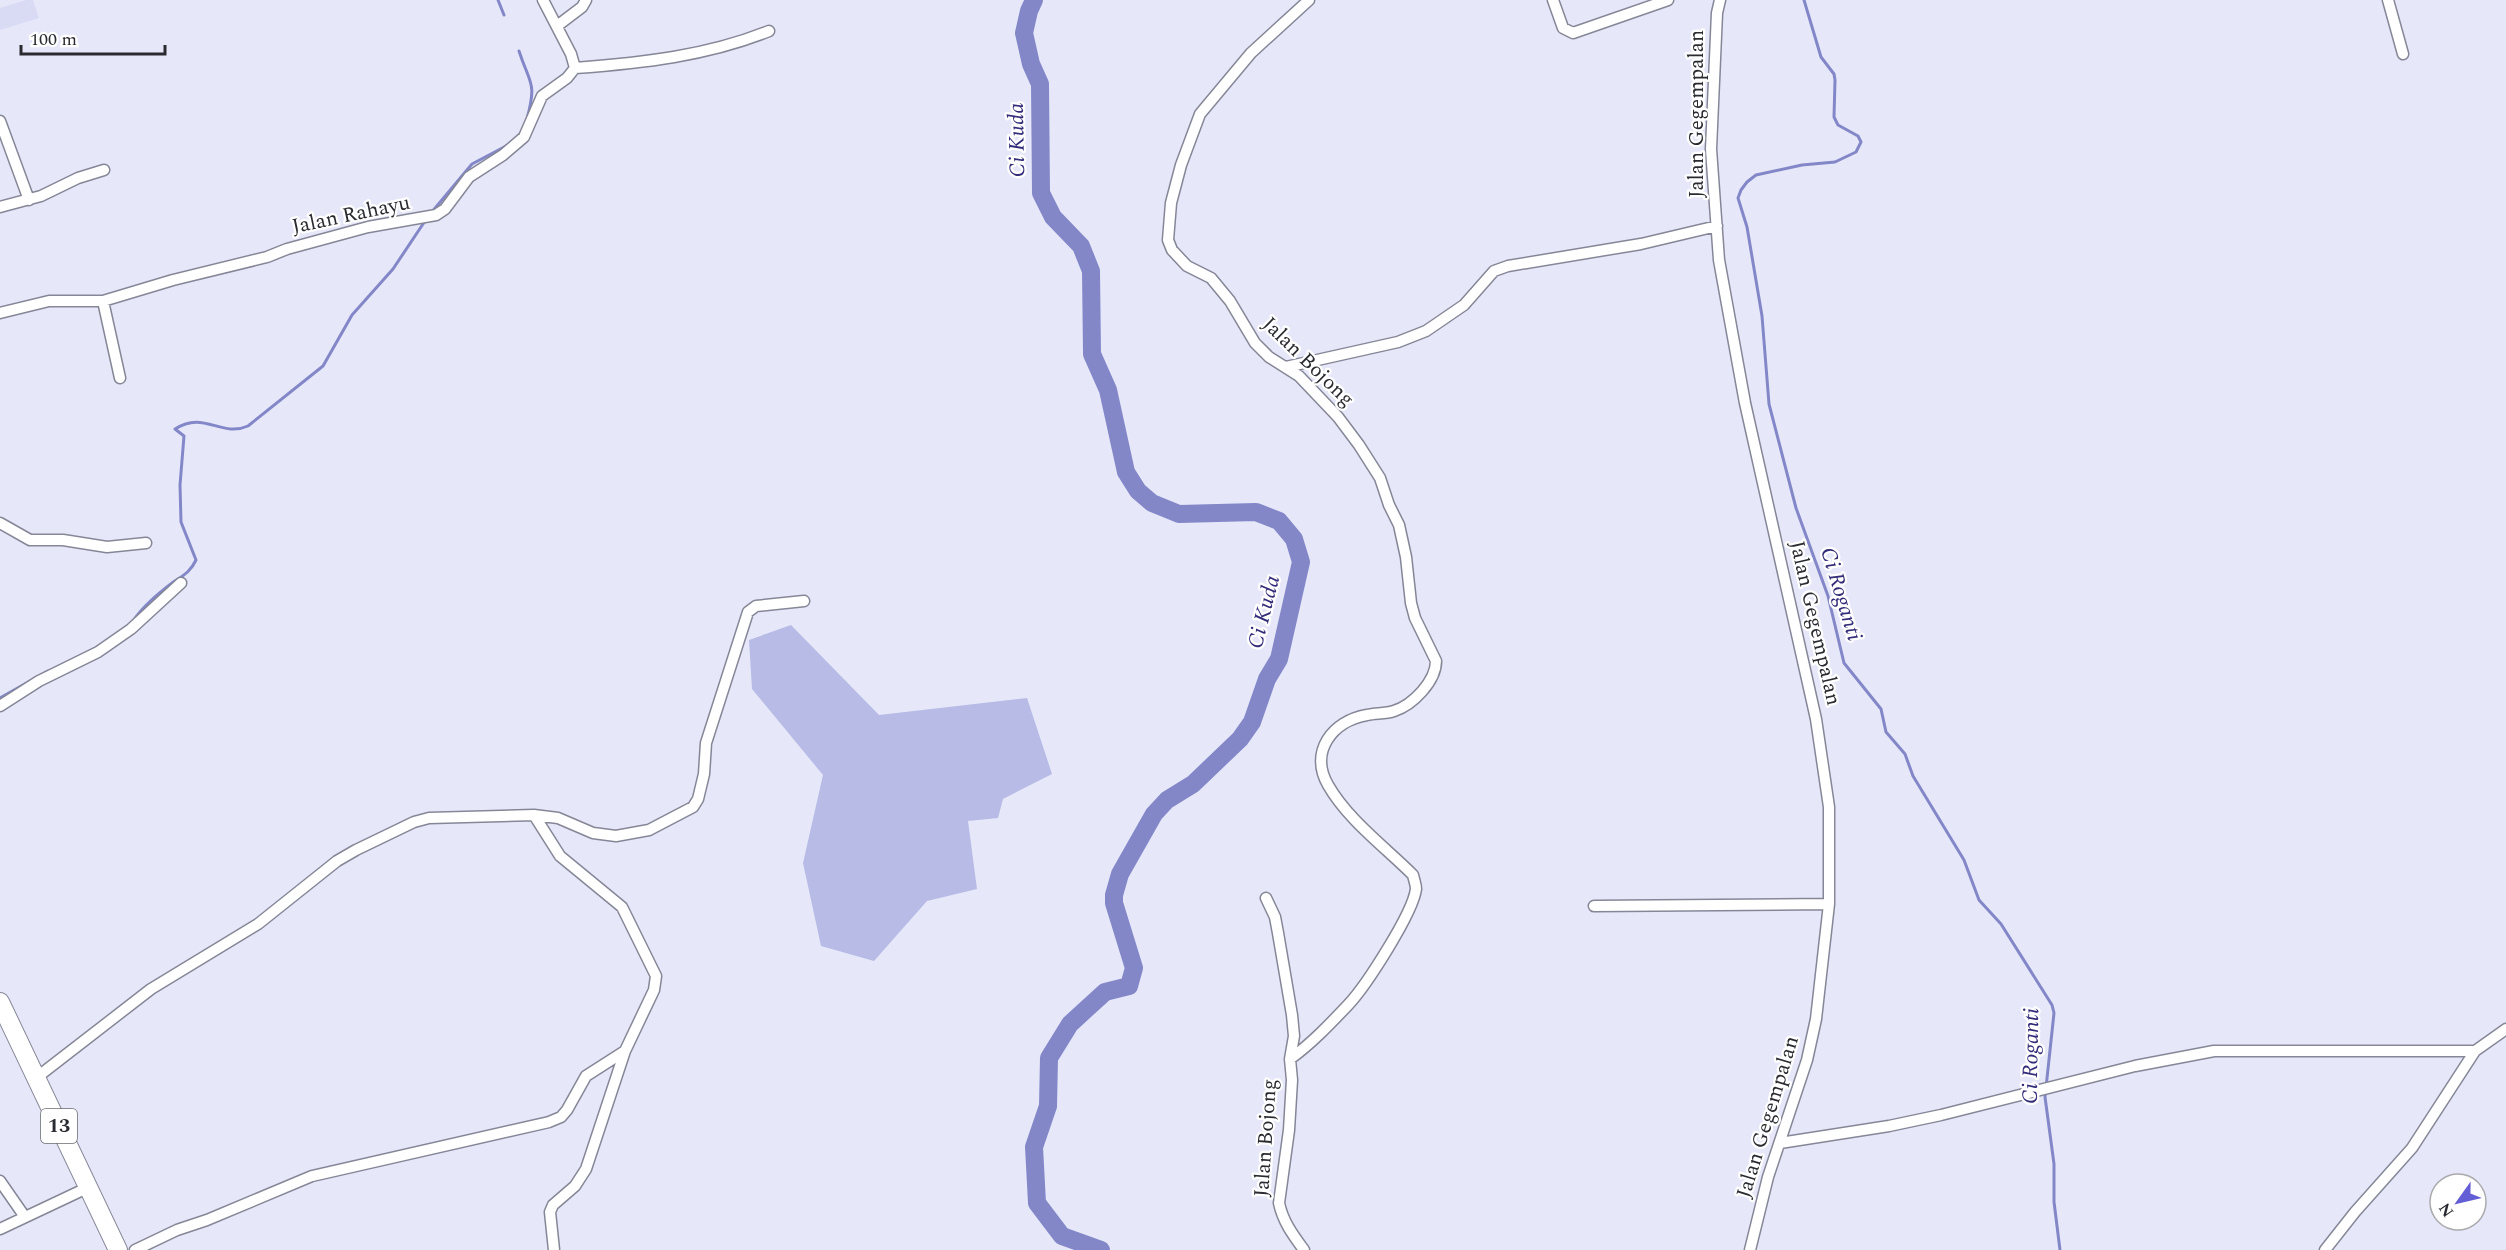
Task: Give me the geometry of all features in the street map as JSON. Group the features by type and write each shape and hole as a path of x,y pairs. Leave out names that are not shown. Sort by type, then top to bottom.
{"highway":[{"name":"13","path":"0,1002 118,1250"}],"street":[{"path":"543,0 571,54 575,68 670,59 730,45 769,31"},
{"path":"557,26 582,7 586,0"},
{"name":"Jalan Bojong","path":"1290,1059 1305,1048 1359,990 1396,936 1414,896 1416,885 1413,875 1364,828 1332,790 1320,766 1323,744 1342,726 1366,715 1395,711 1410,703 1419,695 1436,668 1436,661 1415,618 1403,539 1380,478 1338,417 1299,376 1269,357 1255,343 1230,301 1211,278 1187,266 1172,250 1168,240 1171,203 1181,165 1200,114 1251,53 1309,0"},
{"path":"1553,0 1563,28 1572,33 1668,0"},
{"name":"Jalan Gegempalan","path":"1720,0 1717,13 1711,149 1719,260 1745,403 1816,719 1829,807 1828,904 1819,1003 1812,1041 1768,1177 1750,1250"},
{"path":"2388,0 2403,54"},
{"name":"Jalan Rahayu","path":"0,313 49,301 103,301 173,280 257,260 287,249 368,227 427,218 445,209 469,177 503,156 524,137 542,96 567,78 575,68"},
{"path":"0,121 29,200"},
{"path":"0,207 29,200 104,170"},
{"path":"1286,367 1398,342 1426,331 1464,304 1494,271 1508,266 1641,244 1717,226"},
{"path":"103,301 120,378"},
{"path":"0,523 30,540 63,540 107,547 146,543"},
{"path":"0,706 39,681 98,652 131,629 181,583"},
{"path":"36,1078 152,989 258,924 337,861 414,822 429,818 534,815 558,818 593,833 616,836 649,830 693,807 698,799 704,774 706,743 747,612 756,606 804,600"},
{"path":"534,815 560,856 622,907 656,976 654,990 626,1052 586,1169 575,1186 559,1199 550,1212 554,1250"},
{"name":"Jalan Bojong","path":"1266,898 1275,917 1292,1015 1294,1043 1290,1059 1292,1080 1289,1130 1279,1203 1289,1229 1304,1250"},
{"path":"1594,906 1828,904"},
{"path":"2325,1250 2355,1212 2412,1148 2475,1050 2506,1029"},
{"path":"1780,1143 1889,1126 2047,1090 2135,1066 2214,1051 2475,1050"},
{"path":"135,1250 177,1230 207,1220 312,1176 561,1118 586,1076 626,1052"},
{"path":"0,1181 25,1217"},
{"path":"0,1229 89,1187"}],"shaded area":[{"path":"33,0 39,18 0,30 0,8"},
{"path":"791,625 879,715 1027,698 1052,774 1003,799 998,818 968,821 977,889 927,901 874,961 821,946 803,863 823,775 752,689 749,640"}],"waterway":[{"path":"498,0 504,15"},
{"name":"Ci Kuda","path":"1034,0 1024,33 1031,64 1040,84 1041,193 1053,217 1081,246 1091,271 1092,354 1108,390 1126,472 1138,491 1152,503 1179,514 1256,512 1279,521 1294,539 1301,562 1279,659 1267,679 1252,722 1240,739 1193,784 1167,800 1154,814 1120,874 1114,903 1134,968 1129,986 1105,992 1070,1024 1049,1058 1048,1106 1034,1147 1037,1203 1062,1236 1101,1250"},
{"name":"Ci Roganti","path":"1804,0 1821,57 1834,74 1834,117 1838,125 1858,136 1861,142 1856,152 1835,162 1802,165 1756,175 1747,182 1738,198 1747,227 1762,316 1769,404 1796,508 1828,596 1844,663 1881,709 1886,732 1905,754 1913,776 1964,860 1979,900 2001,924 2052,1005 2054,1013 2045,1097 2054,1164 2054,1202 2060,1250"},
{"path":"519,51 532,90 527,119"},
{"path":"431,213 472,164 508,145"},
{"path":"133,621 151,600 188,571 196,560 181,522 180,485 184,436 175,429 195,422 229,429 248,426 323,366 352,315 393,269 425,221"},
{"path":"0,698 48,671"}]}
